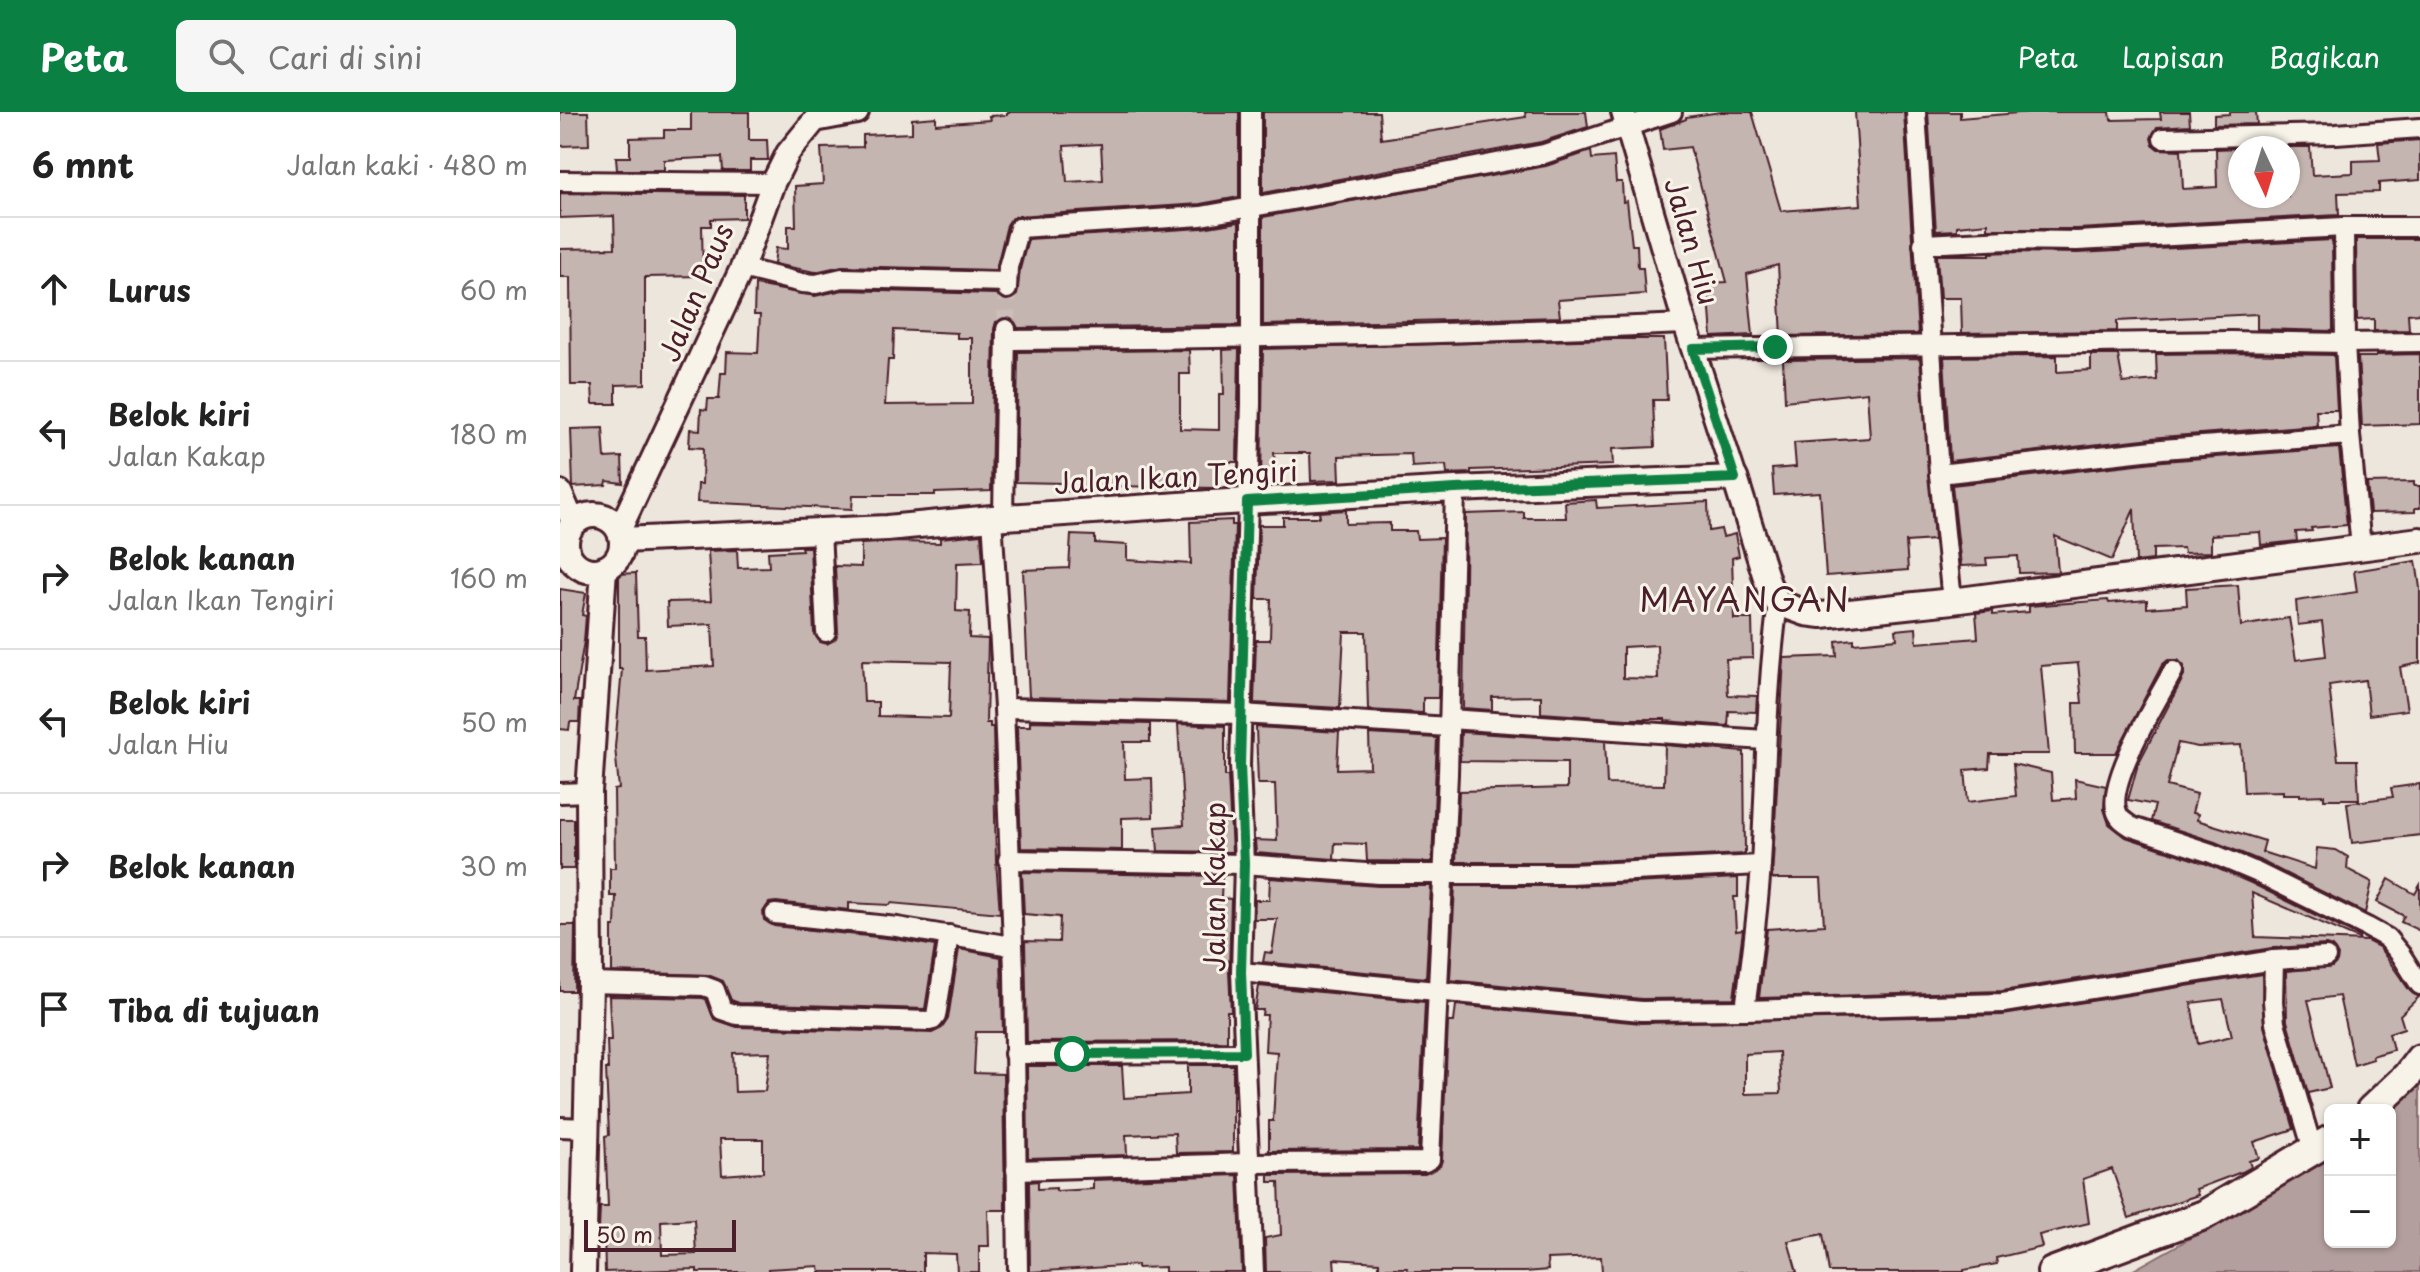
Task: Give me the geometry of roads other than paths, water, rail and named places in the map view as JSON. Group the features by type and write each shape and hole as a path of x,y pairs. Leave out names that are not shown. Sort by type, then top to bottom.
{"highway":[{"path":"2377,1104 2420,1059"},
{"path":"2052,1272 2204,1215 2321,1145"}],"main road":[{"name":"Jalan Ikan Tengiri","path":"621,535 887,528 998,517 1455,489 1735,478"},
{"path":"1735,478 1768,584 1778,603 1822,615 2420,540"},
{"path":"598,516 614,524 621,535 618,558 604,569 594,571 577,565 567,550 567,535 581,519 598,516"},
{"path":"583,1272 590,983 589,792 604,569"}],"street":[{"name":"Jalan Paus","path":"621,535 742,268 773,183 788,153 813,116 857,112"},
{"name":"Jalan Kakap","path":"1251,112 1251,404 1240,765 1244,864 1241,972 1254,1272"},
{"path":"742,268 816,284 842,278 1007,285 1008,267 1019,228 1201,216 1251,208 1544,154 1625,119 1672,112"},
{"path":"1916,112 1939,474 1952,601"},
{"name":"Jalan Hiu","path":"1625,119 1685,324 1735,478"},
{"path":"2163,138 2336,134 2420,128"},
{"path":"560,181 773,183"},
{"path":"1923,244 2077,241 2344,227 2420,227"},
{"path":"2344,227 2345,343 2361,547"},
{"path":"1018,1272 998,517 1006,334 1250,339 1685,324"},
{"path":"1693,349 2231,341 2420,342"},
{"path":"1939,474 2162,449 2350,435"},
{"path":"1016,1170 1250,1163 1425,1162 1430,1159 1444,873 1455,489"},
{"path":"560,492 567,535"},
{"path":"821,531 826,632"},
{"path":"1745,1010 1761,865 1765,740 1778,603"},
{"path":"2173,671 2127,757 2116,798 2116,810 2121,821 2256,872 2367,927 2387,938 2420,985"},
{"path":"1004,708 1241,714 1765,740"},
{"path":"560,793 589,792"},
{"path":"1008,860 1244,864 1379,874 1570,874 1761,865"},
{"path":"775,914 897,927 1011,946"},
{"path":"590,983 704,986 715,990 722,1010 737,1015 929,1021 936,1016 949,935"},
{"path":"1241,972 1641,1011 1745,1010 2003,1003 2274,960 2326,957"},
{"path":"2274,960 2275,1023 2321,1145"},
{"path":"1014,1054 1244,1053"},
{"path":"560,1127 587,1128"}],"tunnel":[{"path":"1006,329 1007,289"}],"district":[{"name":"MAYANGAN","path":"1745,599"}]}
